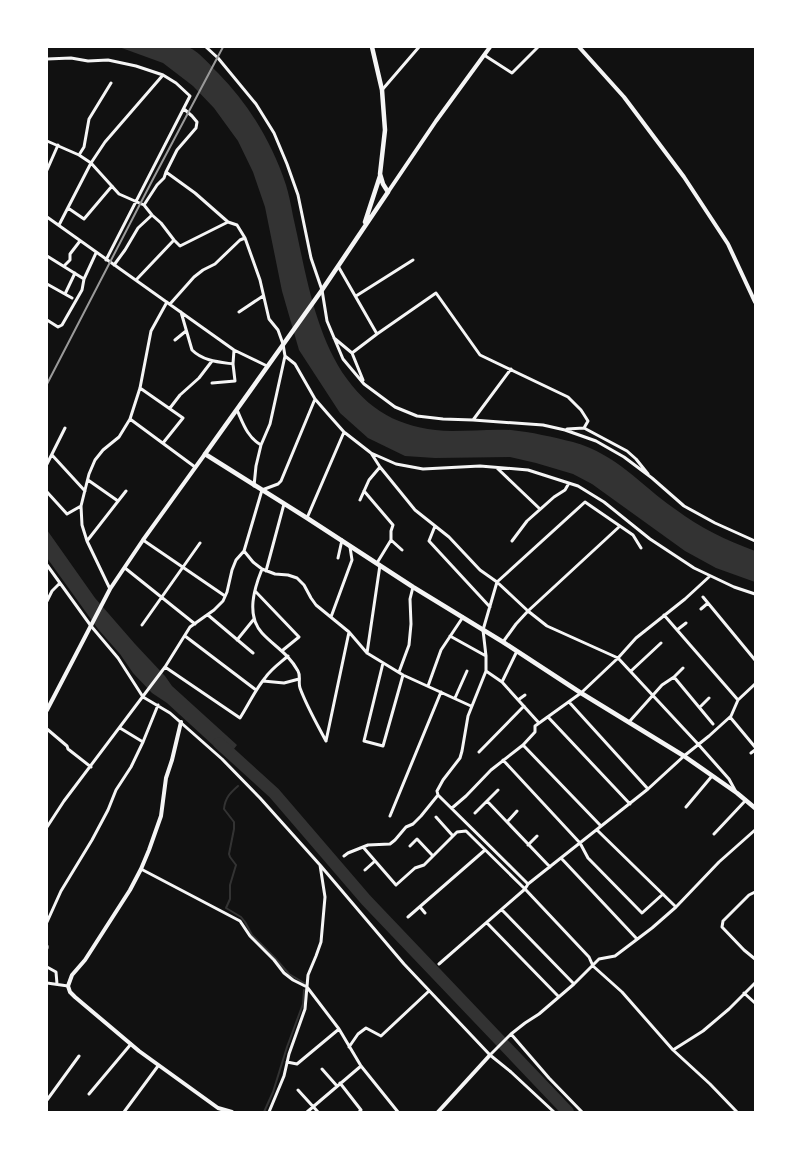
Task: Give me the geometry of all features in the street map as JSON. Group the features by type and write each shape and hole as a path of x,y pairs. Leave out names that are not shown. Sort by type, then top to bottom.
{"main road":[{"path":"360,232 369,211 380,174 385,130 382,90 372,47"},
{"path":"380,174 383,184 388,192 322,290 205,454 581,693 684,756 737,793 755,808"}],"street":[{"path":"206,47 218,58 256,104 274,133 298,195 311,258 322,290 327,321 343,359 364,384 395,407 417,416 543,425 565,430 596,441 624,457 652,478 684,506 715,523 755,540"},
{"path":"382,90 419,47"},
{"path":"388,192 436,121 490,47"},
{"path":"484,55 512,73 538,47"},
{"path":"579,47 624,97 684,177 728,244 755,302"},
{"path":"47,59 71,58 88,61 108,60 136,66 163,75 176,83 190,96 106,260"},
{"path":"58,225 91,163 105,142 163,75"},
{"path":"79,155 84,147 89,119 111,83"},
{"path":"144,205 157,185 164,178 177,150 196,128 197,125 192,116 184,109"},
{"path":"47,141 79,155 91,163 119,194 144,205 152,215 162,223 180,246 228,222"},
{"path":"47,169 58,145"},
{"path":"166,172 228,222 237,225 245,238 260,280 269,319 278,330 284,343 285,356 270,424 261,445 256,466 254,486"},
{"path":"68,208 84,219 112,186"},
{"path":"114,265 126,250 138,228 152,215"},
{"path":"47,217 234,350 267,366"},
{"path":"110,589 87,540 82,525 81,506 95,460 103,450 119,437 130,419 140,388 151,331 169,303 194,277 214,264 240,240 245,238"},
{"path":"136,280 174,240"},
{"path":"64,266 70,260 70,254 80,241"},
{"path":"47,320 58,327 62,325 82,290 84,279 96,253"},
{"path":"47,262 48,256 84,279"},
{"path":"356,296 413,260"},
{"path":"338,266 377,334"},
{"path":"65,294 75,273"},
{"path":"47,284 72,298"},
{"path":"352,354 377,334 436,293 480,355 568,397 581,410 588,421 584,428"},
{"path":"238,312 263,296"},
{"path":"180,312 192,350 195,353 212,361 233,364"},
{"path":"175,340 186,331"},
{"path":"333,337 352,354 364,384"},
{"path":"212,383 235,381 233,364 234,350"},
{"path":"285,356 295,364 315,399 344,432 372,453 396,464 423,468 480,466 497,468 504,467 528,470 569,482 604,502 650,539 694,568 734,587 755,594"},
{"path":"170,408 180,395 199,378 212,361"},
{"path":"473,420 511,369"},
{"path":"140,388 183,418 163,443"},
{"path":"47,827 64,801 165,667 190,627 208,615 218,606 225,596 236,560 244,551 262,490 278,484 281,481 315,399"},
{"path":"237,409 249,435 255,442 261,445"},
{"path":"130,419 195,467"},
{"path":"47,464 65,428"},
{"path":"565,430 584,428 627,451 652,478"},
{"path":"307,518 344,432"},
{"path":"372,453 380,467 415,510 449,537 480,570 497,582 547,626 618,658 698,744 728,779 737,793"},
{"path":"47,710 110,589 143,540 205,454"},
{"path":"52,455 85,491"},
{"path":"360,500 369,480 380,467"},
{"path":"497,468 540,509"},
{"path":"88,480 118,501"},
{"path":"512,541 527,521 554,497 565,490 569,482"},
{"path":"87,540 126,491"},
{"path":"364,491 393,525 391,540 378,564 367,653"},
{"path":"47,492 67,514 81,506"},
{"path":"344,856 368,845 390,844 395,840 406,827 413,824 421,816 438,795 437,791 443,780 460,758 468,716 486,670 483,630 497,582 584,502 633,535 641,548"},
{"path":"284,504 264,570 255,592 253,605 254,619 258,628 263,634 283,650 299,672 299,684 304,698 326,741 349,632"},
{"path":"436,526 429,542 490,607"},
{"path":"503,642 528,610 620,526"},
{"path":"143,540 225,596"},
{"path":"338,558 342,540"},
{"path":"391,540 402,550"},
{"path":"142,625 200,543"},
{"path":"331,617 352,560 350,546"},
{"path":"244,551 252,562 264,570 275,574 288,575 296,578 304,585 316,605 349,632 367,653 403,675 471,706"},
{"path":"47,565 91,626 118,658 143,697 158,705 181,722 222,759 320,865 404,964 490,1055 516,1076 554,1112"},
{"path":"125,568 195,624"},
{"path":"452,808 535,732 534,726 581,693 618,658 636,638 710,576"},
{"path":"47,601 52,591 60,583"},
{"path":"399,672 409,645 411,624 410,599 413,587"},
{"path":"255,592 299,637 283,650"},
{"path":"703,597 755,660"},
{"path":"700,610 708,603"},
{"path":"208,615 253,653"},
{"path":"664,615 738,700"},
{"path":"428,686 441,650 463,617"},
{"path":"237,640 254,619"},
{"path":"677,630 686,623"},
{"path":"185,636 256,690"},
{"path":"450,636 486,656"},
{"path":"631,671 661,643"},
{"path":"502,682 517,652"},
{"path":"165,667 240,718 265,676 288,656"},
{"path":"383,663 364,741 383,746 403,675"},
{"path":"630,722 662,685 674,677 683,668"},
{"path":"486,670 502,682 539,723"},
{"path":"455,698 466,671"},
{"path":"674,677 713,724"},
{"path":"262,681 284,683 299,679"},
{"path":"439,964 502,910 525,889 528,884 630,804 730,717 738,700 755,684"},
{"path":"390,816 441,692"},
{"path":"518,700 525,695"},
{"path":"700,707 709,698"},
{"path":"568,702 648,789"},
{"path":"47,922 62,891 108,810 116,790 131,767 144,742 158,705"},
{"path":"479,752 524,706"},
{"path":"548,717 630,804"},
{"path":"730,717 755,748 751,754"},
{"path":"181,722 166,778 161,816 141,869 130,890 85,960 72,975 68,986 70,992 75,998 158,1066 218,1108 232,1112"},
{"path":"120,728 144,742"},
{"path":"47,729 67,746 68,749 91,767"},
{"path":"523,744 601,826"},
{"path":"503,760 580,843 588,858 642,913 663,894"},
{"path":"686,807 712,776"},
{"path":"475,813 498,790"},
{"path":"438,795 528,884"},
{"path":"714,834 746,800"},
{"path":"487,802 550,867"},
{"path":"506,822 517,811"},
{"path":"436,817 453,836"},
{"path":"597,830 676,907"},
{"path":"438,1112 511,1034 539,1014 574,984 599,959 615,956 676,907 719,862 755,830"},
{"path":"363,847 396,885 415,868 424,865 457,832 466,831 525,889 589,956 593,966 622,992 673,1050 710,1084 737,1112"},
{"path":"528,845 537,836"},
{"path":"410,846 417,839 433,856"},
{"path":"408,917 485,850"},
{"path":"561,858 637,939"},
{"path":"366,870 375,861"},
{"path":"269,1112 284,1076 287,1062 305,1009 308,975 321,942 325,897 320,865"},
{"path":"141,869 240,921 250,936 274,960 284,973 292,980 307,987 339,1030 361,1066 398,1112"},
{"path":"755,892 749,895 723,921 722,927 755,959"},
{"path":"420,907 425,913"},
{"path":"502,910 574,984"},
{"path":"487,923 558,997"},
{"path":"47,968 56,972 57,984"},
{"path":"47,983 68,986"},
{"path":"673,1050 703,1031 729,1009 755,983"},
{"path":"350,1047 358,1034 366,1028 381,1036 430,991"},
{"path":"744,993 755,1003"},
{"path":"287,1062 297,1064 339,1030"},
{"path":"511,1034 549,1078 582,1112"},
{"path":"88,1094 131,1044"},
{"path":"47,1100 79,1056"},
{"path":"124,1112 158,1066"},
{"path":"307,1112 361,1066"},
{"path":"322,1069 337,1086"},
{"path":"340,1083 361,1110 359,1112"},
{"path":"298,1090 318,1112"}],"shaded area":[{"path":"119,47 191,48 204,58 240,98 267,139 286,185 312,300 326,342 347,379 357,392 368,402 392,418 420,428 452,431 519,431 573,442 603,454 616,462 684,516 724,538 755,551 755,582 716,568 685,551 592,484 573,474 510,457 435,458 405,456 368,438 340,413 299,350 282,291 265,207 253,172 238,141 214,108 193,86 163,63"},
{"path":"47,530 95,598 165,676 172,686 237,745 227,758 167,703 152,693 133,673 120,654 98,629 47,558"}],"waterway":[{"path":"219,743 274,793 366,900 568,1112"},
{"path":"238,786 228,796 224,809 234,822 229,854 236,865 230,885 230,899 226,908 241,917 252,935 289,974 304,983"},
{"path":"264,1112 273,1092 287,1047 303,1004 304,990"}],"railway":[{"path":"47,384 223,47"}]}
